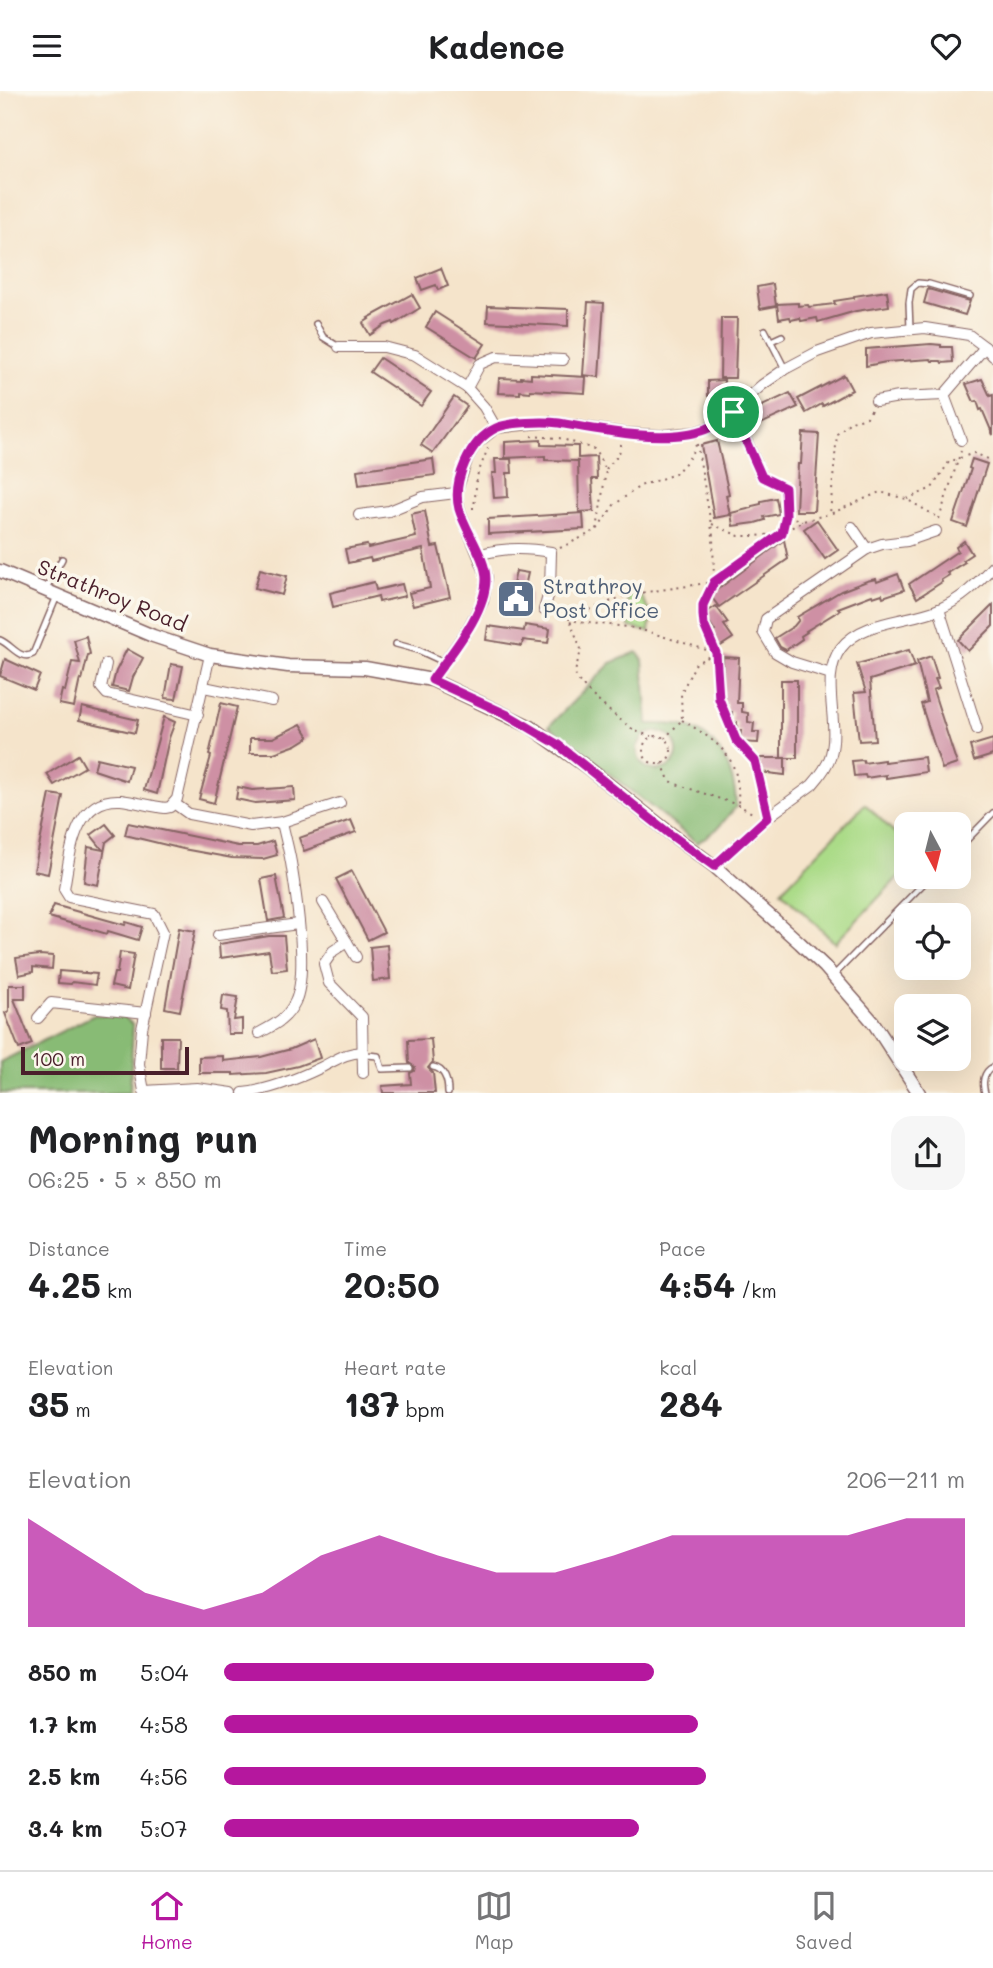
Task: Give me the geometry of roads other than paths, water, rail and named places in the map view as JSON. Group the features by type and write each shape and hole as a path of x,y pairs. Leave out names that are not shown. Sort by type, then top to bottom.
{"street":[{"path":"919,1093 873,1022 829,971 714,866 557,744 508,715 432,680 483,601 487,577 460,511 456,493 468,457 476,444 496,428 551,422 624,433 660,435 696,432 716,425 785,369 817,352 871,333 925,328 969,335 993,356"},
{"path":"339,347 384,347 415,355 467,388 484,407 496,428"},
{"path":"876,401 944,395 985,347"},
{"path":"467,388 480,364 496,357 563,360"},
{"path":"944,395 961,440"},
{"path":"733,412 762,477"},
{"path":"359,515 389,510 423,497 456,493"},
{"path":"852,527 867,549"},
{"path":"831,674 792,663 775,652 763,632 766,619 867,549 907,541 936,531"},
{"path":"479,555 491,551 531,548 551,552 550,589 544,610"},
{"path":"714,866 766,818 812,785 828,764 833,742 831,674 834,659 842,647 852,637 873,628 939,609 973,589 993,566"},
{"name":"Strathroy Road","path":"0,571 153,636 210,655 288,666 346,666 432,680"},
{"path":"939,609 977,729"},
{"path":"210,655 175,804 165,809 111,801 89,813 75,833 64,889 69,897 154,914 163,932 146,1013 139,1064 144,1091 197,1088 232,1093"},
{"path":"106,664 101,687 107,694 198,715"},
{"path":"204,687 272,701"},
{"path":"175,804 189,814 251,826 282,821 340,803"},
{"path":"259,1033 284,1020 296,1001 301,948 292,868 282,821"},
{"path":"323,902 356,957"},
{"path":"218,935 298,924"},
{"path":"347,942 333,951 324,964 329,983 362,1017 363,1073"},
{"path":"38,1018 51,1003 146,1013"},
{"path":"243,1093 263,1091 323,1067 348,1052 363,1052"}],"lane":[{"path":"910,329 911,289 918,283 970,296"},
{"path":"316,324 323,337 339,347"},
{"path":"765,330 785,369"},
{"path":"771,341 782,336"},
{"path":"0,640 8,643 23,656 33,654 62,559"},
{"path":"396,644 418,650 444,662"},
{"path":"971,836 993,813"},
{"path":"829,971 917,889"},
{"path":"363,1052 379,1056 382,1069 410,1068"},
{"path":"433,1067 440,1068 444,1073 448,1093"},
{"path":"985,1093 983,1078 993,1067"}],"place":[{"name":"Strathroy Post Office","path":"516,599"}]}
